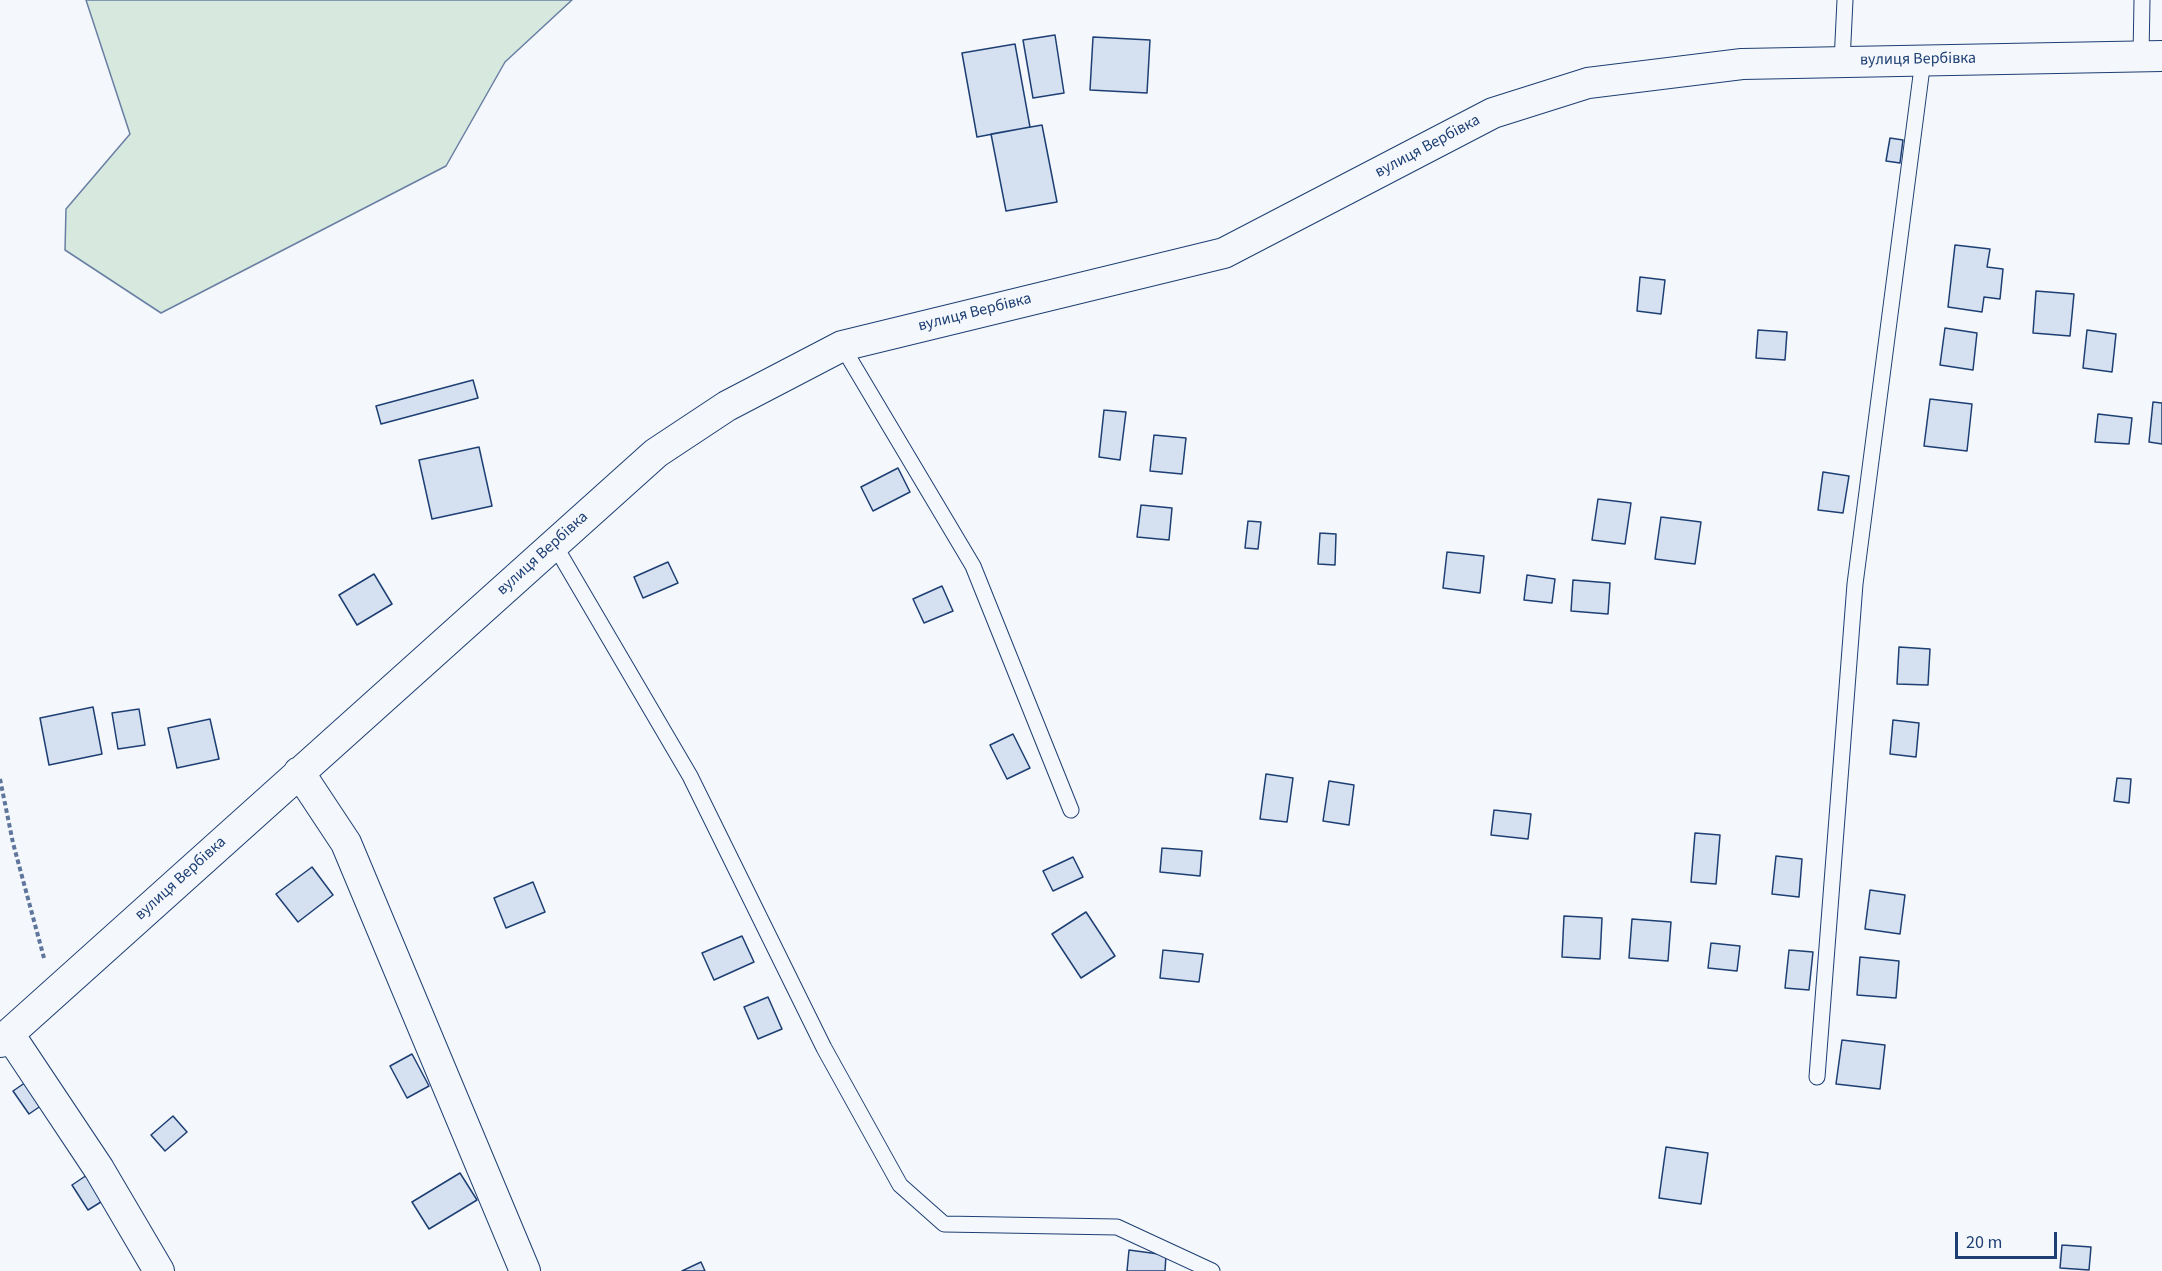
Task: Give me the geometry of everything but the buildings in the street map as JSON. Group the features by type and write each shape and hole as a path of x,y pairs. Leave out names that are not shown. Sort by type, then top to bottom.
{"street":[{"name":"вулиця Вербівка","path":"5,1038 656,453 727,406 842,346 1224,253 1493,113 1588,83 1742,64 2151,56"},
{"path":"299,772 346,843 525,1271"},
{"path":"5,1038 99,1169 159,1271"}],"lane":[{"path":"1842,62 1845,0"},
{"path":"2142,0 2151,56"},
{"path":"1817,1077 1855,584 1923,60"},
{"path":"842,346 974,566 1071,810"},
{"path":"554,544 690,776 824,1048 900,1185 944,1224 1118,1227 1212,1271"}],"path":[{"path":"0,778 13,843 53,994"}],"shaded area":[{"path":"86,0 572,0 505,62 446,166 161,313 65,250 66,209 130,134"}]}
